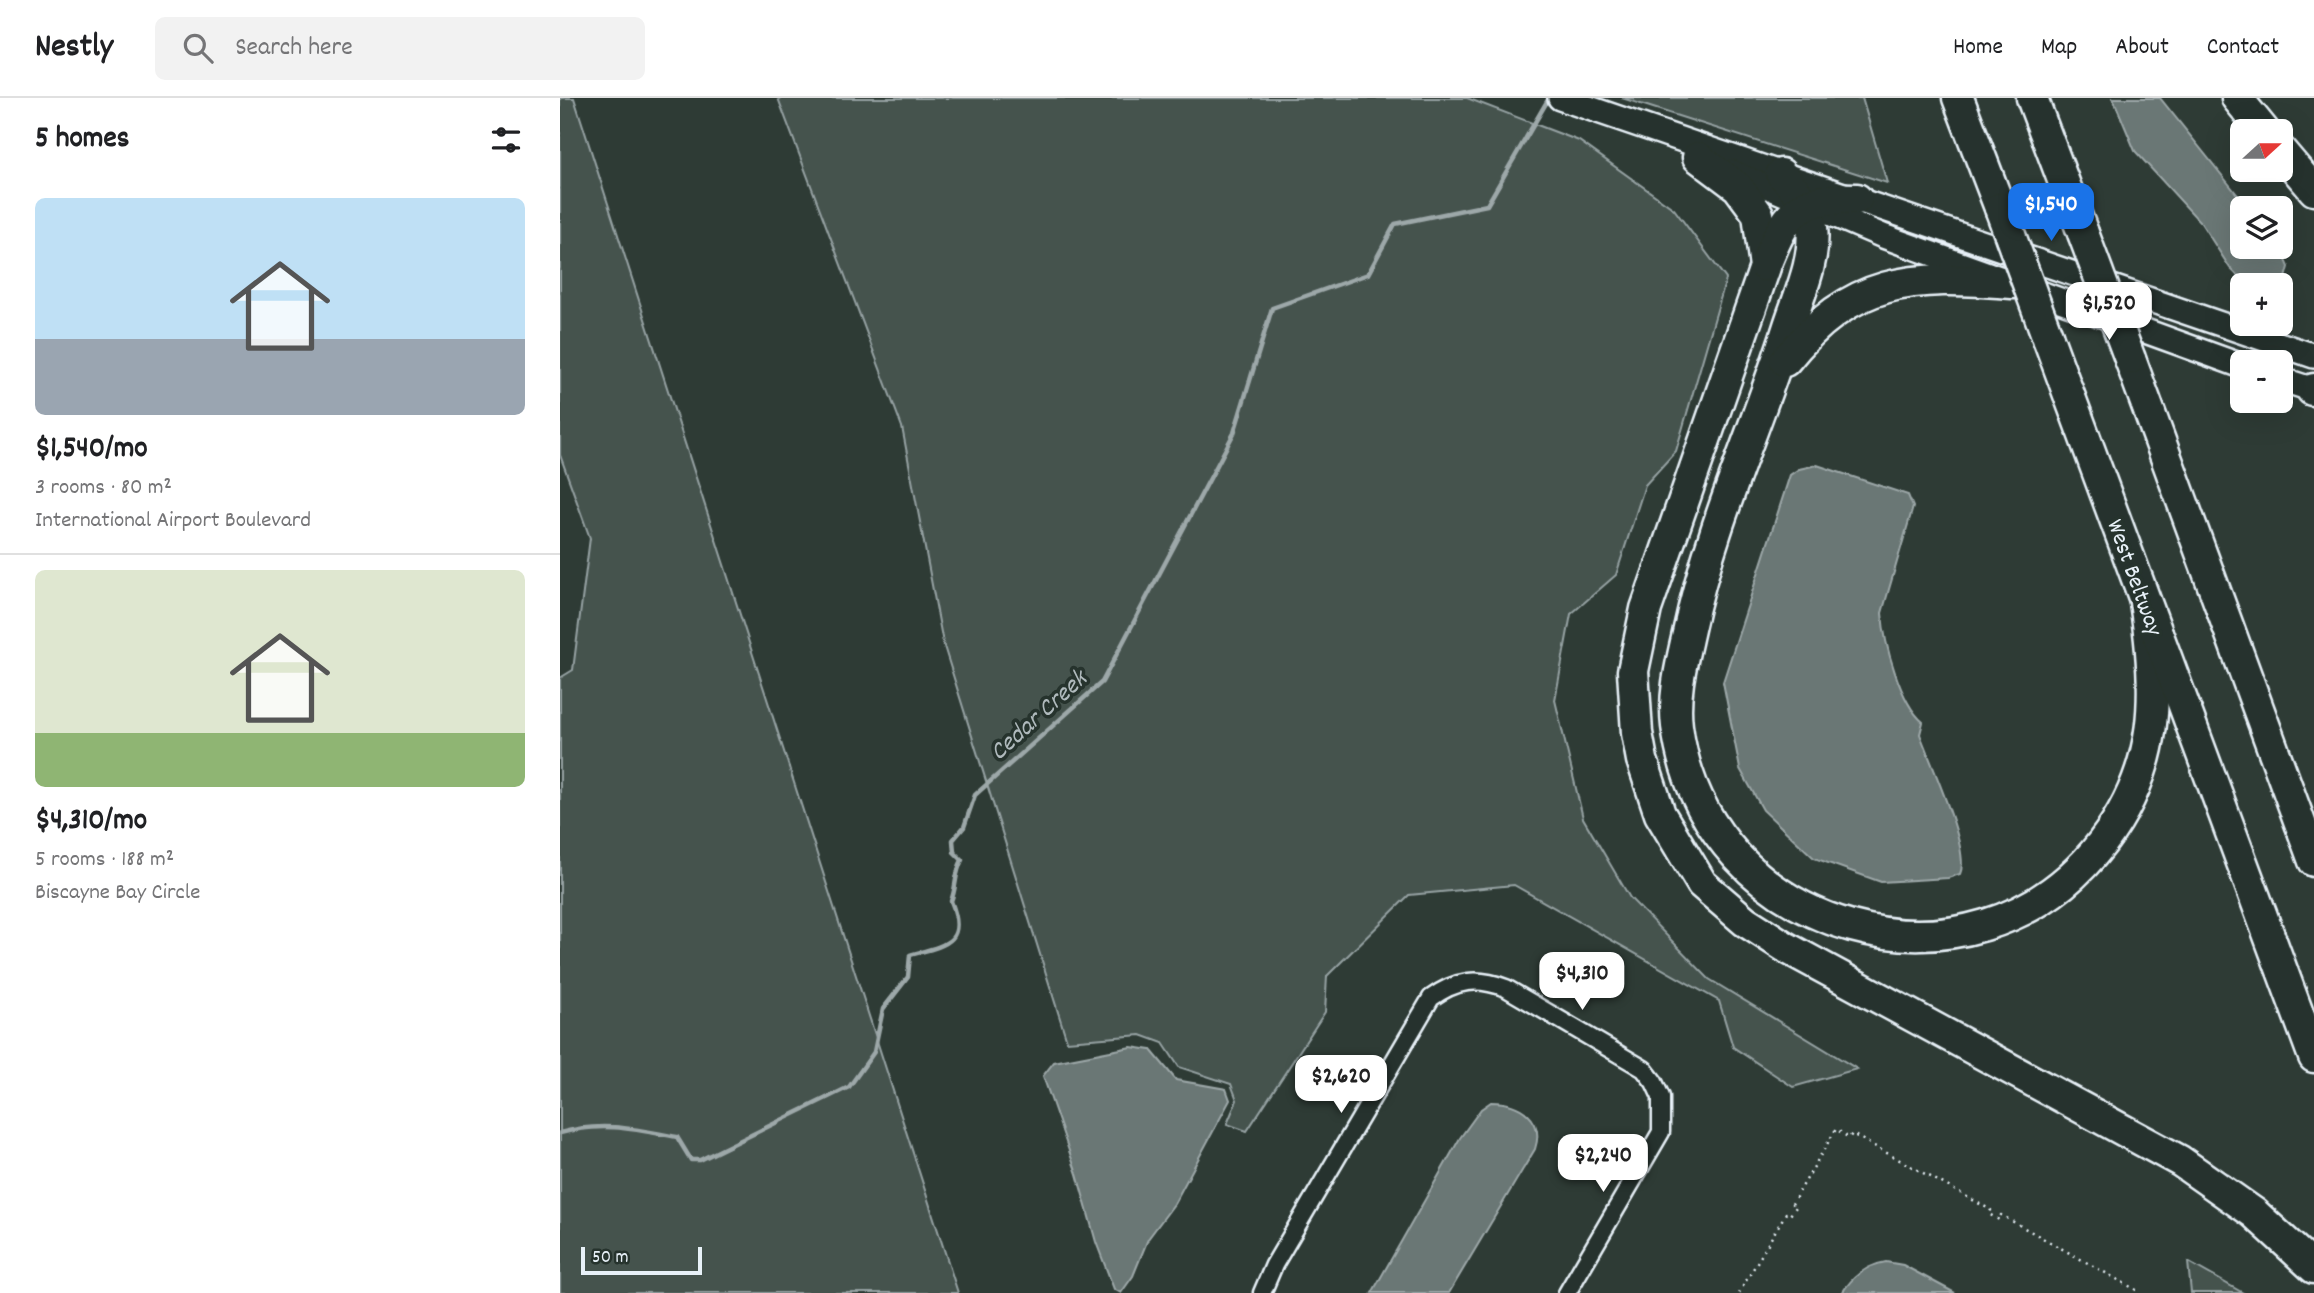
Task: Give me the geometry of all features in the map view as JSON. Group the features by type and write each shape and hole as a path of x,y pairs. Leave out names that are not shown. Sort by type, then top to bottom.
{"highway":[{"name":"West Beltway","path":"1958,98 2314,1057"},
{"path":"2032,98 2314,861"},
{"path":"2237,98 2254,119"},
{"path":"1698,157 1738,187 1758,214 1765,267"},
{"path":"2293,166 2312,189"},
{"path":"1781,174 1807,203 1812,229 1811,258 1773,375 1700,579 1676,695 1677,724 1693,789 1734,853 1780,895 1798,906 1859,930 1886,935 1949,933 2006,918 2029,908 2085,864 2126,808 2139,782 2155,694 2145,602"},
{"path":"1857,199 1827,198 1807,203 1789,214 1765,267 1660,563 1637,642 1633,671 1642,760 1660,814 1702,884 1745,921 1787,948 2180,1161 2254,1213 2314,1268"},
{"path":"1773,375 1809,331 1847,303 1886,286 1924,279 2012,283"}],"main road":[{"path":"1560,98 2314,356"},
{"path":"1588,107 1623,127 1884,236 2230,362"},
{"path":"2293,383 2313,390"}],"street":[{"path":"1262,1293 1273,1265 1431,998 1446,987 1467,980 1487,981 1506,988 1644,1069 1661,1097 1661,1132 1567,1293"}],"path":[{"path":"1739,1293 1786,1213 1790,1215 1796,1206 1792,1203 1836,1129 1849,1138 1852,1134 1979,1204 1999,1220 2001,1215 2140,1292"}],"shaded area":[{"path":"560,98 574,98 958,1293 560,1293 560,678 573,670 590,538 560,455"},
{"path":"778,98 1467,98 1579,141 1674,209 1726,279 1676,451 1645,485 1616,575 1571,614 1555,700 1583,818 1630,898 1709,979 1857,1069 1793,1087 1733,1047 1719,1001 1514,885 1409,895 1327,976 1325,1012 1247,1131 1227,1124 1237,1100 1231,1084 1179,1067 1163,1043 1141,1035 1067,1041 943,643 902,427"},
{"path":"1622,98 1862,98 1887,183"},
{"path":"2113,98 2160,98 2238,196 2230,196 2230,259 2286,259 2289,267 2287,273 2235,273 2201,223 2135,151"},
{"path":"1817,465 1908,495 1913,507 1882,613 1883,626 1900,687 1923,722 1920,734 1948,806 1960,846 1960,874 1948,878 1881,882 1814,858 1763,810 1740,769 1723,682 1790,475 1799,469"},
{"path":"1131,1047 1151,1050 1176,1080 1226,1089 1230,1100 1174,1204 1148,1239 1133,1276 1121,1293 1114,1289 1096,1242 1077,1174 1043,1076 1054,1062"},
{"path":"1491,1102 1512,1105 1528,1114 1536,1129 1535,1149 1449,1293 1372,1293 1460,1138 1481,1109"},
{"path":"1886,1262 1903,1265 1955,1293 1842,1293 1861,1272"},
{"path":"2188,1262 2243,1293 2191,1293"}],"waterway":[{"name":"Cedar Creek","path":"560,1133 604,1127 677,1137 691,1160 700,1160 849,1087 874,1052 883,1009 908,977 910,955 943,945 955,934 956,915 951,901 962,860 954,852 953,840 964,827 975,795 1102,682 1234,433 1272,308 1368,274 1395,224 1487,205 1549,98"}]}
